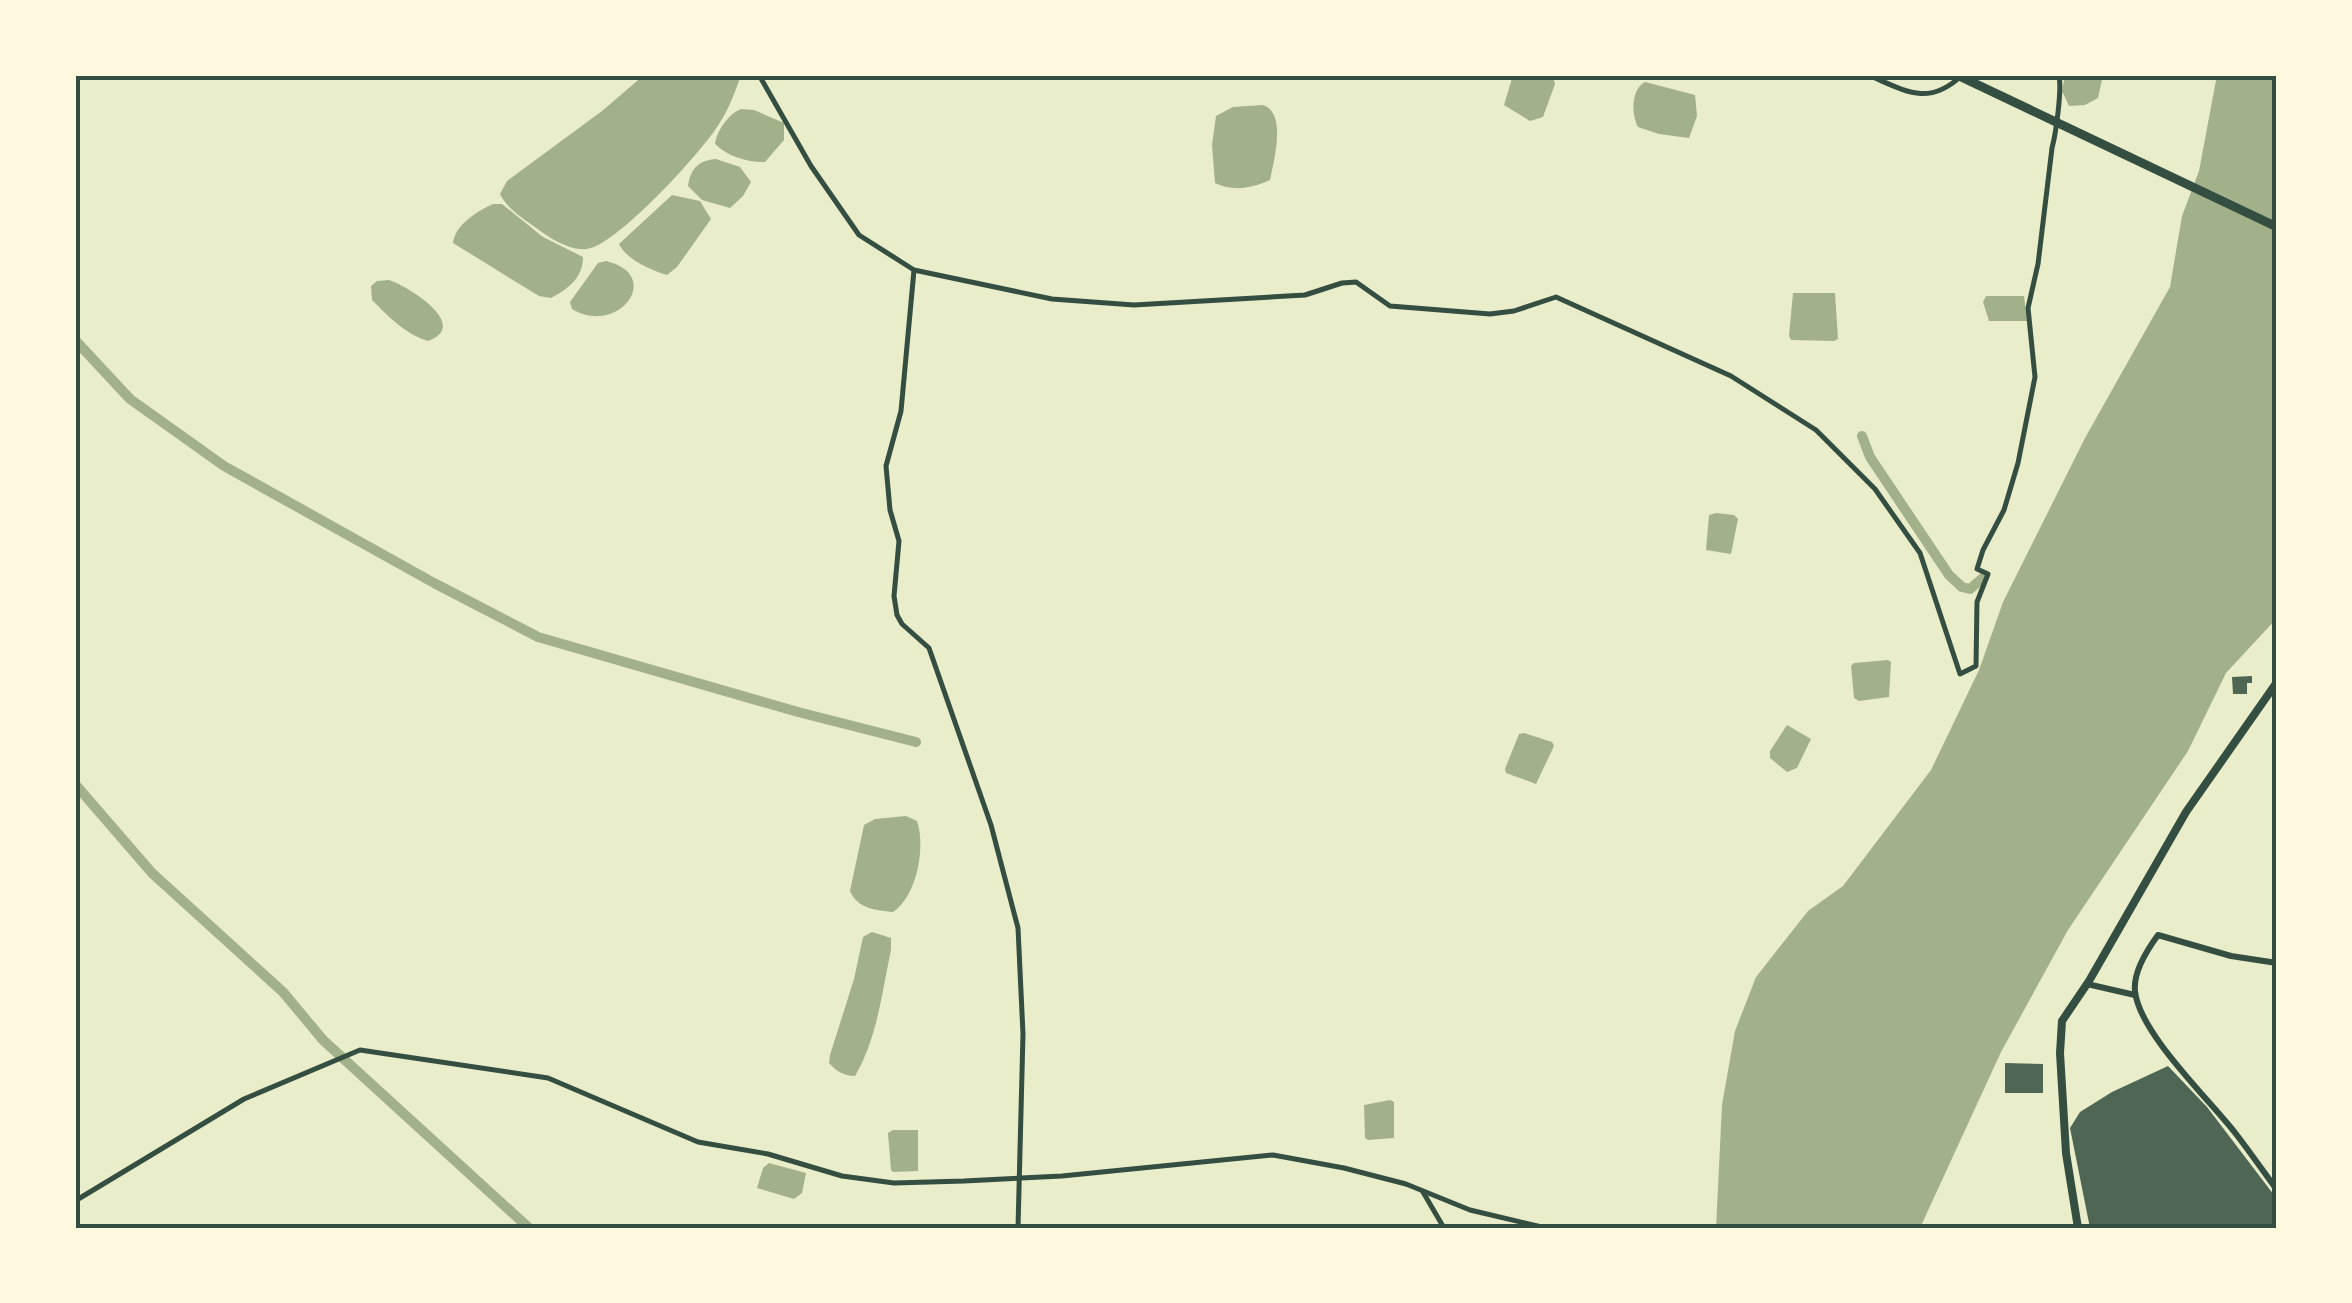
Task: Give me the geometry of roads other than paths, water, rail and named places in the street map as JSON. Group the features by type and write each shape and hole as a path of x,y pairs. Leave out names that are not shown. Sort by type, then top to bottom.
{"highway":[{"path":"1960,75 2277,227"}],"main road":[{"path":"2078,1228 2066,1154 2062,1021 2186,812 2277,682"}],"street":[{"path":"759,75 811,166 859,235 914,270 1052,299 1134,306 1304,295 1356,282 1390,306 1490,314 1514,311 1556,297 1731,376 1816,430 1875,490 1920,553 1960,674 1976,666 1977,602 1988,576 1977,569 2004,510 2035,377 2028,308 2058,130 2058,75"},
{"path":"1868,75 1922,94 1937,94 1960,75"},
{"path":"914,270 901,411 886,466 890,510 899,541 896,615 929,648 991,825 1018,928 1022,1034 1018,1228"},
{"path":"2277,964 2231,956 2158,935 2136,974 2135,995 2170,1056 2235,1132 2277,1190"},
{"path":"2087,984 2135,995"},
{"path":"75,1202 244,1100 360,1050 548,1078 698,1142 768,1154 842,1176 894,1182 1062,1176 1273,1154 1344,1168 1422,1190 1470,1210 1546,1228"},
{"path":"1422,1190 1444,1228"}],"waterway":[{"path":"75,340 130,399 224,466 538,637 916,742"},
{"path":"1862,436 1870,457 1949,575 1970,589 1984,577"},
{"path":"75,784 152,873 283,992 323,1040 529,1228"}]}
